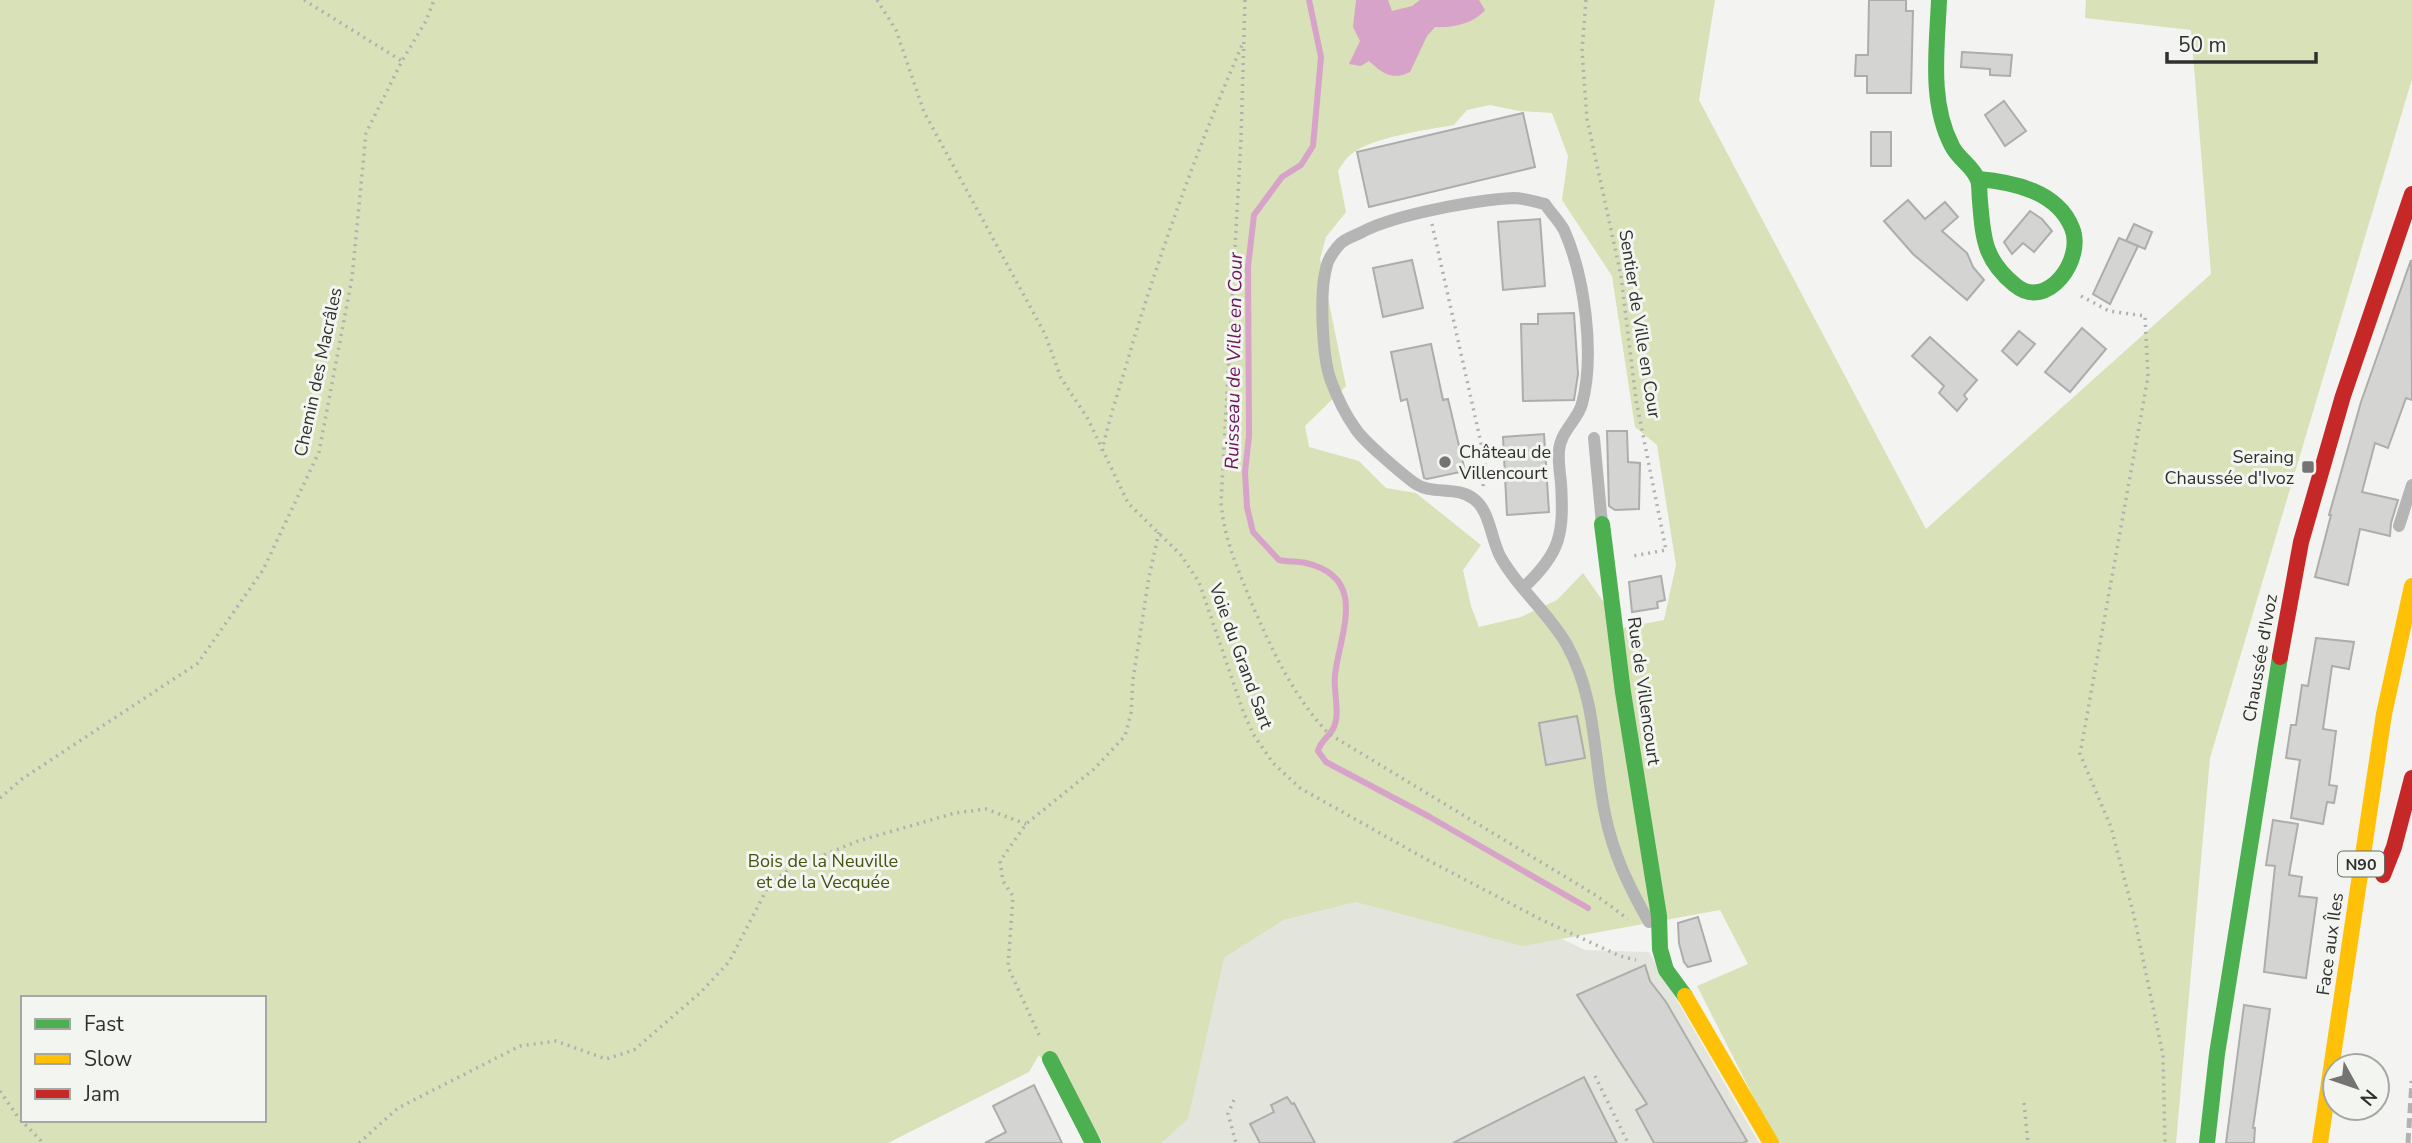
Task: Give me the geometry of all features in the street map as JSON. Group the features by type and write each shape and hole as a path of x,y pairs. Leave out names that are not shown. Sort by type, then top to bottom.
{"main road":[{"path":"1939,0 1938,94 1942,122 1952,148 1978,179 1988,255 2021,289 2045,289 2060,280 2075,257 2077,244 2067,217 2046,197 2028,188 2004,180 1978,179"},
{"name":"Chaussée d'Ivoz","path":"2207,1143 2217,1054 2268,724 2301,542 2343,396 2412,194"},
{"name":"Rue de Villencourt","path":"1602,524 1623,692 1659,916 1661,954 1666,970 1682,991 1771,1143"},
{"name":"Face aux Îles","path":"2320,1143 2384,714 2412,586"},
{"name":"N90","path":"2390,796 2382,849 2382,882 2412,778"},
{"path":"1050,1059 1093,1143"}],"lane":[{"path":"1474,499 1457,492 1430,490 1416,484 1356,431 1330,379 1324,338 1323,304 1327,264 1341,243 1374,226 1429,212 1517,198 1545,204 1563,229 1579,277 1588,359 1587,382 1581,408 1565,430 1559,449 1563,511 1560,534 1553,554 1523,588"},
{"name":"Rue de Villencourt","path":"1594,438 1602,524"},
{"path":"2399,526 2412,485"},
{"name":"Rue de Villencourt","path":"1474,499 1484,513 1500,556 1562,636 1577,664 1590,705 1604,813 1615,853 1629,887 1651,925 1661,954"}],"path":[{"path":"304,0 402,61"},
{"name":"Chemin des Macrâles","path":"0,798 22,779 198,663 263,570 319,453 352,278 366,133 402,61 426,21 434,0"},
{"name":"Voie du Grand Sart","path":"877,0 896,30 923,112 1045,334 1061,378 1088,419 1128,503 1181,555 1199,582 1253,734 1273,763 1300,788 1540,919 1620,956 1657,961 1661,954"},
{"path":"1245,0 1241,139 1221,502 1230,553 1272,650 1307,710 1323,728 1335,738 1597,896 1634,923"},
{"name":"Sentier de Ville en Cour","path":"1586,0 1581,51 1587,119 1622,276 1636,400 1665,550 1606,560"},
{"path":"1102,452 1178,205 1208,123 1243,43"},
{"path":"1429,212 1485,461 1482,490 1474,499"},
{"path":"2060,280 2076,293 2109,311 2145,316 2148,377 2080,754 2111,827 2134,916 2163,1055 2165,1143"},
{"path":"1050,1059 1008,967 1013,896 1003,881 1000,860 1026,824 1094,769 1125,736 1131,713 1133,679 1149,578 1159,532"},
{"path":"359,1143 398,1108 520,1046 556,1041 606,1059 634,1051 701,992 729,961 770,883 792,868 858,841 956,813 986,808 1026,824"},
{"path":"1595,1076 1628,1143"},
{"path":"0,1091 21,1120"},
{"path":"1234,1100 1228,1114 1236,1143"},
{"path":"2024,1103 2028,1143"},
{"path":"23,1122 43,1143"}],"shaded area":[{"path":"1356,0 1388,0 1392,11 1412,6 1420,0 1479,0 1485,10 1475,19 1462,24 1435,27 1427,36 1410,72 1393,76 1369,61 1361,66 1349,64 1360,41 1353,27"},
{"path":"1415,868 1585,950 1649,952 1759,1143 1099,1143 1224,958 1284,920 1383,895"}],"green space":[{"name":"Bois de la Neuville et de la Vecquée","path":"0,0 1715,0 1699,100 1926,529 2211,274 2191,30 2085,18 2086,0 2412,0 2412,79 2210,758 2176,1143 1777,1143 1697,986 1748,964 1720,910 1522,946 1356,902 1284,920 1224,958 1188,1119 1161,1143 1104,1143 1039,1055 1029,1072 888,1143 0,1143","holes":["1490,105 1519,111 1552,113 1568,156 1562,200 1612,276 1635,427 1657,445 1676,565 1664,620 1622,628 1583,573 1557,600 1521,617 1479,627 1463,570 1481,545 1416,493 1386,488 1359,461 1309,447 1305,426 1346,386 1320,259 1326,237 1346,212 1338,171 1348,157 1369,144 1398,135 1454,125 1467,110"]}],"building":[{"path":"1869,0 1906,0 1906,11 1913,11 1911,93 1867,93 1867,76 1855,76 1856,55 1868,55"},
{"path":"1962,52 2012,55 2010,76 1990,75 1990,69 1961,67"},
{"path":"2004,101 2026,131 2005,146 1985,115"},
{"path":"1523,113 1535,167 1369,207 1357,152"},
{"path":"1871,132 1891,132 1891,166 1871,166"},
{"path":"1908,200 1925,219 1945,202 1958,217 1942,231 1967,253 1973,267 1984,280 1967,300 1913,254 1884,221"},
{"path":"2030,211 2042,219 2052,231 2034,252 2023,243 2012,254 2004,242"},
{"path":"1540,219 1545,286 1503,290 1498,222"},
{"path":"2134,224 2152,232 2145,249 2126,241"},
{"path":"2119,238 2138,246 2110,304 2093,294"},
{"path":"1412,260 1423,308 1383,317 1373,268"},
{"path":"2411,260 2412,400 2406,398 2388,448 2375,443 2362,492 2398,500 2390,536 2360,529 2348,585 2315,577 2329,515 2361,402"},
{"path":"1574,313 1578,374 1574,400 1523,401 1521,324 1538,324 1538,314"},
{"path":"2082,328 2106,349 2070,392 2045,372"},
{"path":"2019,331 2035,344 2017,365 2002,351"},
{"path":"1930,337 1977,380 1964,395 1967,399 1957,411 1939,393 1944,386 1912,356"},
{"path":"1431,344 1443,400 1448,399 1465,471 1427,479 1424,478 1407,399 1401,401 1391,352"},
{"path":"1607,431 1627,431 1628,462 1640,463 1639,509 1615,510 1609,506"},
{"path":"1544,434 1549,512 1507,515 1503,437"},
{"path":"1661,576 1665,600 1657,602 1658,608 1632,612 1629,582"},
{"path":"2316,638 2354,642 2349,669 2332,666 2323,729 2336,731 2329,785 2337,786 2334,803 2327,802 2323,824 2291,818 2300,760 2286,758 2291,725 2296,725 2302,685 2308,686"},
{"path":"1577,716 1585,758 1546,765 1539,723"},
{"path":"2273,820 2298,824 2289,875 2302,877 2299,896 2317,898 2306,978 2264,972 2275,866 2266,865"},
{"path":"1698,917 1711,961 1688,967 1679,943 1678,923"},
{"path":"1645,965 1650,981 1666,1002 1747,1141 1654,1143 1636,1110 1647,1104 1577,995"},
{"path":"2244,1005 2270,1009 2253,1128 2254,1143 2226,1143"},
{"path":"1584,1077 1617,1143 1453,1143"},
{"path":"1034,1085 1062,1143 985,1143 1006,1132 993,1106"},
{"path":"1287,1097 1294,1103 1315,1143 1260,1143 1250,1124 1274,1112 1271,1105"}],"waterway":[{"name":"Ruisseau de Ville en Cour","path":"1309,0 1321,57 1313,146 1301,165 1282,177 1254,215 1248,267 1249,436 1245,472 1247,507 1253,532 1279,560 1306,563 1326,570 1338,581 1344,594 1345,625 1335,675 1336,717 1333,729 1318,751 1326,762 1428,816 1588,908"}],"railway":[{"path":"2408,1143 2412,1081"}],"traffic: fast":[{"path":"1939,0 1936,74 1940,111 1952,146 1978,180 1987,248 1997,267 2015,285 2027,292 2039,292 2051,287 2068,267 2073,254 2075,240 2065,215 2056,205 2032,191 1978,179"},
{"path":"1602,524 1623,692 1659,916 1660,949 1666,970 1685,996"},
{"path":"2207,1143 2217,1054 2280,657"},
{"path":"1050,1059 1093,1143"}],"traffic: slow":[{"path":"2320,1143 2384,714 2412,586"},
{"path":"1685,996 1771,1143"}],"traffic: jam":[{"path":"2280,657 2301,542 2343,396 2412,194"},
{"path":"2383,875 2394,847 2412,778"}],"place":[{"name":"Château de Villencourt","path":"1445,462"},
{"name":"Seraing Chaussée d'Ivoz","path":"2308,467"}]}
